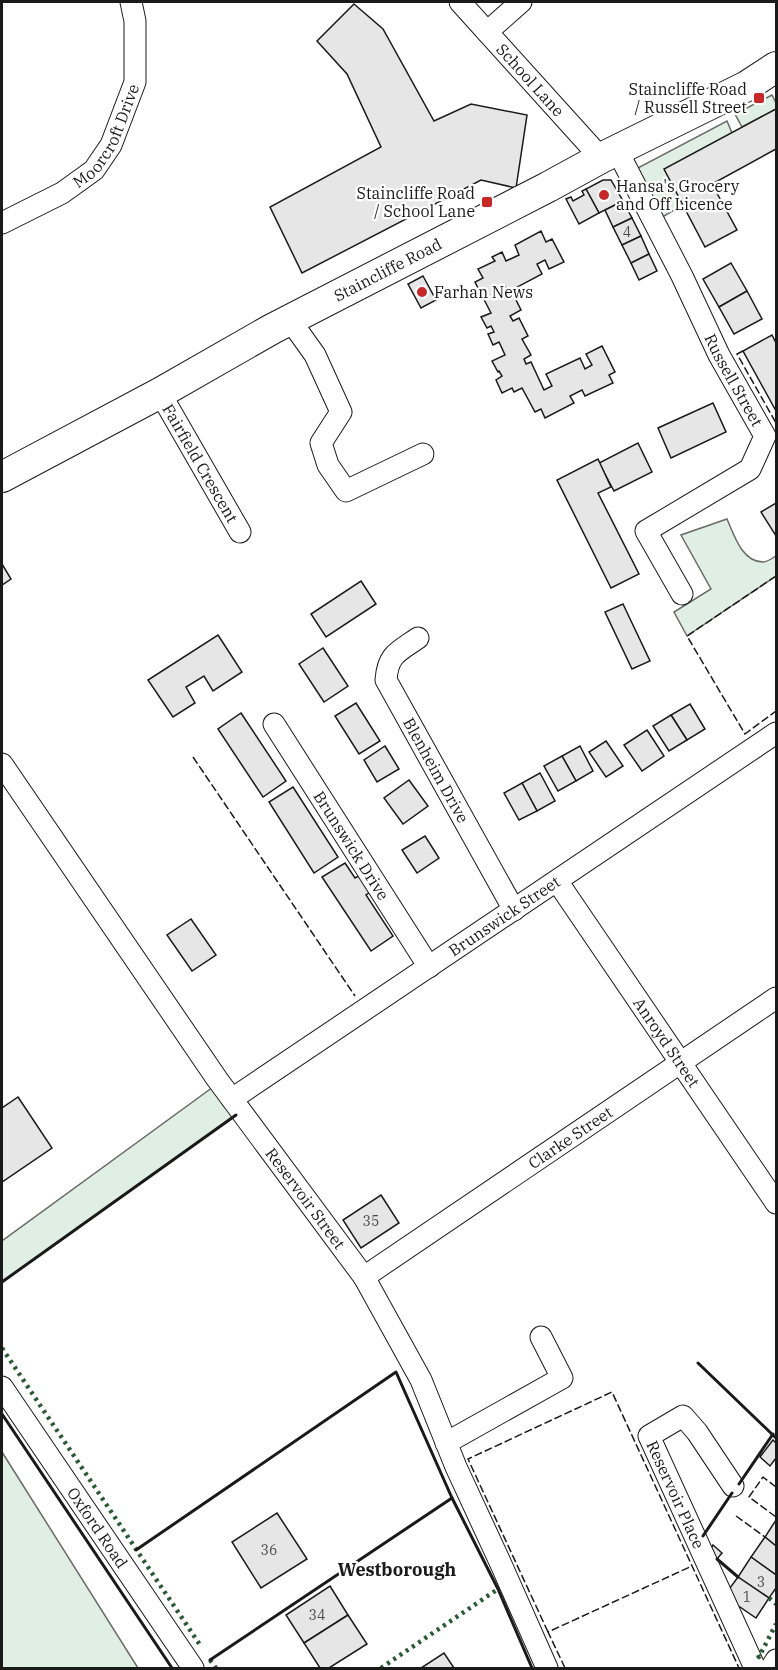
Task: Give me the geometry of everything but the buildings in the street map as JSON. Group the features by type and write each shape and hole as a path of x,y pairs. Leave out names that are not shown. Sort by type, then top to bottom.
{"street":[{"name":"Moorcroft Drive","path":"2,223 62,193 94,170 111,145 135,82 135,21 132,2"},
{"name":"School Lane","path":"460,2 487,33 609,154"},
{"path":"487,33 521,2"},
{"name":"Staincliffe Road","path":"2,477 160,393 272,328 609,154 747,86 777,67"},
{"name":"Russell Street","path":"609,154 682,276 719,355 765,436 750,469 646,531 682,594"},
{"path":"290,320 315,355 342,412 321,442 328,465 346,490 423,454"},
{"name":"Fairfield Crescent","path":"160,393 240,532"},
{"name":"Blenheim Drive","path":"418,638 391,657 386,680 514,910"},
{"name":"Brunswick Drive","path":"274,724 429,967"},
{"name":"Brunswick Street","path":"232,1099 777,734"},
{"name":"Reservoir Street","path":"2,764 232,1099 364,1277 421,1380 446,1443 546,1668"},
{"name":"Anroyd Street","path":"557,881 777,1203"},
{"name":"Clarke Street","path":"364,1277 777,998"},
{"path":"446,1443 562,1378 541,1337"},
{"name":"Oxford Road","path":"2,1387 193,1668"},
{"name":"Reservoir Place","path":"733,1486 697,1432 683,1416 649,1436 755,1668"},
{"path":"771,1668 777,1660"}],"green space":[{"path":"772,95 776,109 742,127 735,114"},
{"path":"727,121 732,133 665,169 683,205 659,219 634,170"},
{"path":"727,519 736,540 750,558 763,562 776,556 776,576 687,636 674,612 711,589 681,535"},
{"path":"220,1082 241,1112 2,1282 2,1241"},
{"path":"2,1452 138,1668 2,1668"}],"hedge":[{"path":"2,1348 200,1645"},
{"path":"381,1668 498,1589"},
{"path":"769,1598 776,1604"},
{"path":"758,1655 759,1657 776,1624"},
{"path":"210,1660 216,1668"}],"fence":[{"path":"743,351 737,354 776,423"},
{"path":"776,576 687,636 745,734 776,711"},
{"path":"193,757 355,996"},
{"path":"548,1632 468,1459 612,1392 739,1668"},
{"path":"776,1487 763,1477 749,1497 776,1517"},
{"path":"736,1516 765,1537"},
{"path":"565,1668 548,1632 692,1566"}],"wall":[{"path":"2,1282 236,1115"},
{"path":"698,1363 776,1438"},
{"path":"136,1550 396,1372 452,1498 498,1589 532,1668"},
{"path":"2,1414 172,1668"},
{"path":"739,1484 773,1434"},
{"path":"703,1536 732,1493"},
{"path":"210,1660 452,1498"},
{"path":"717,1559 738,1577"}],"place":[{"name":"Staincliffe Road / Russell Street","path":"759,98"},
{"name":"Hansa's Grocery and Off Licence","path":"604,195"},
{"name":"Staincliffe Road / School Lane","path":"487,202"},
{"name":"Farhan News","path":"422,292"}],"district":[{"name":"Westborough","path":"397,1569"}]}
